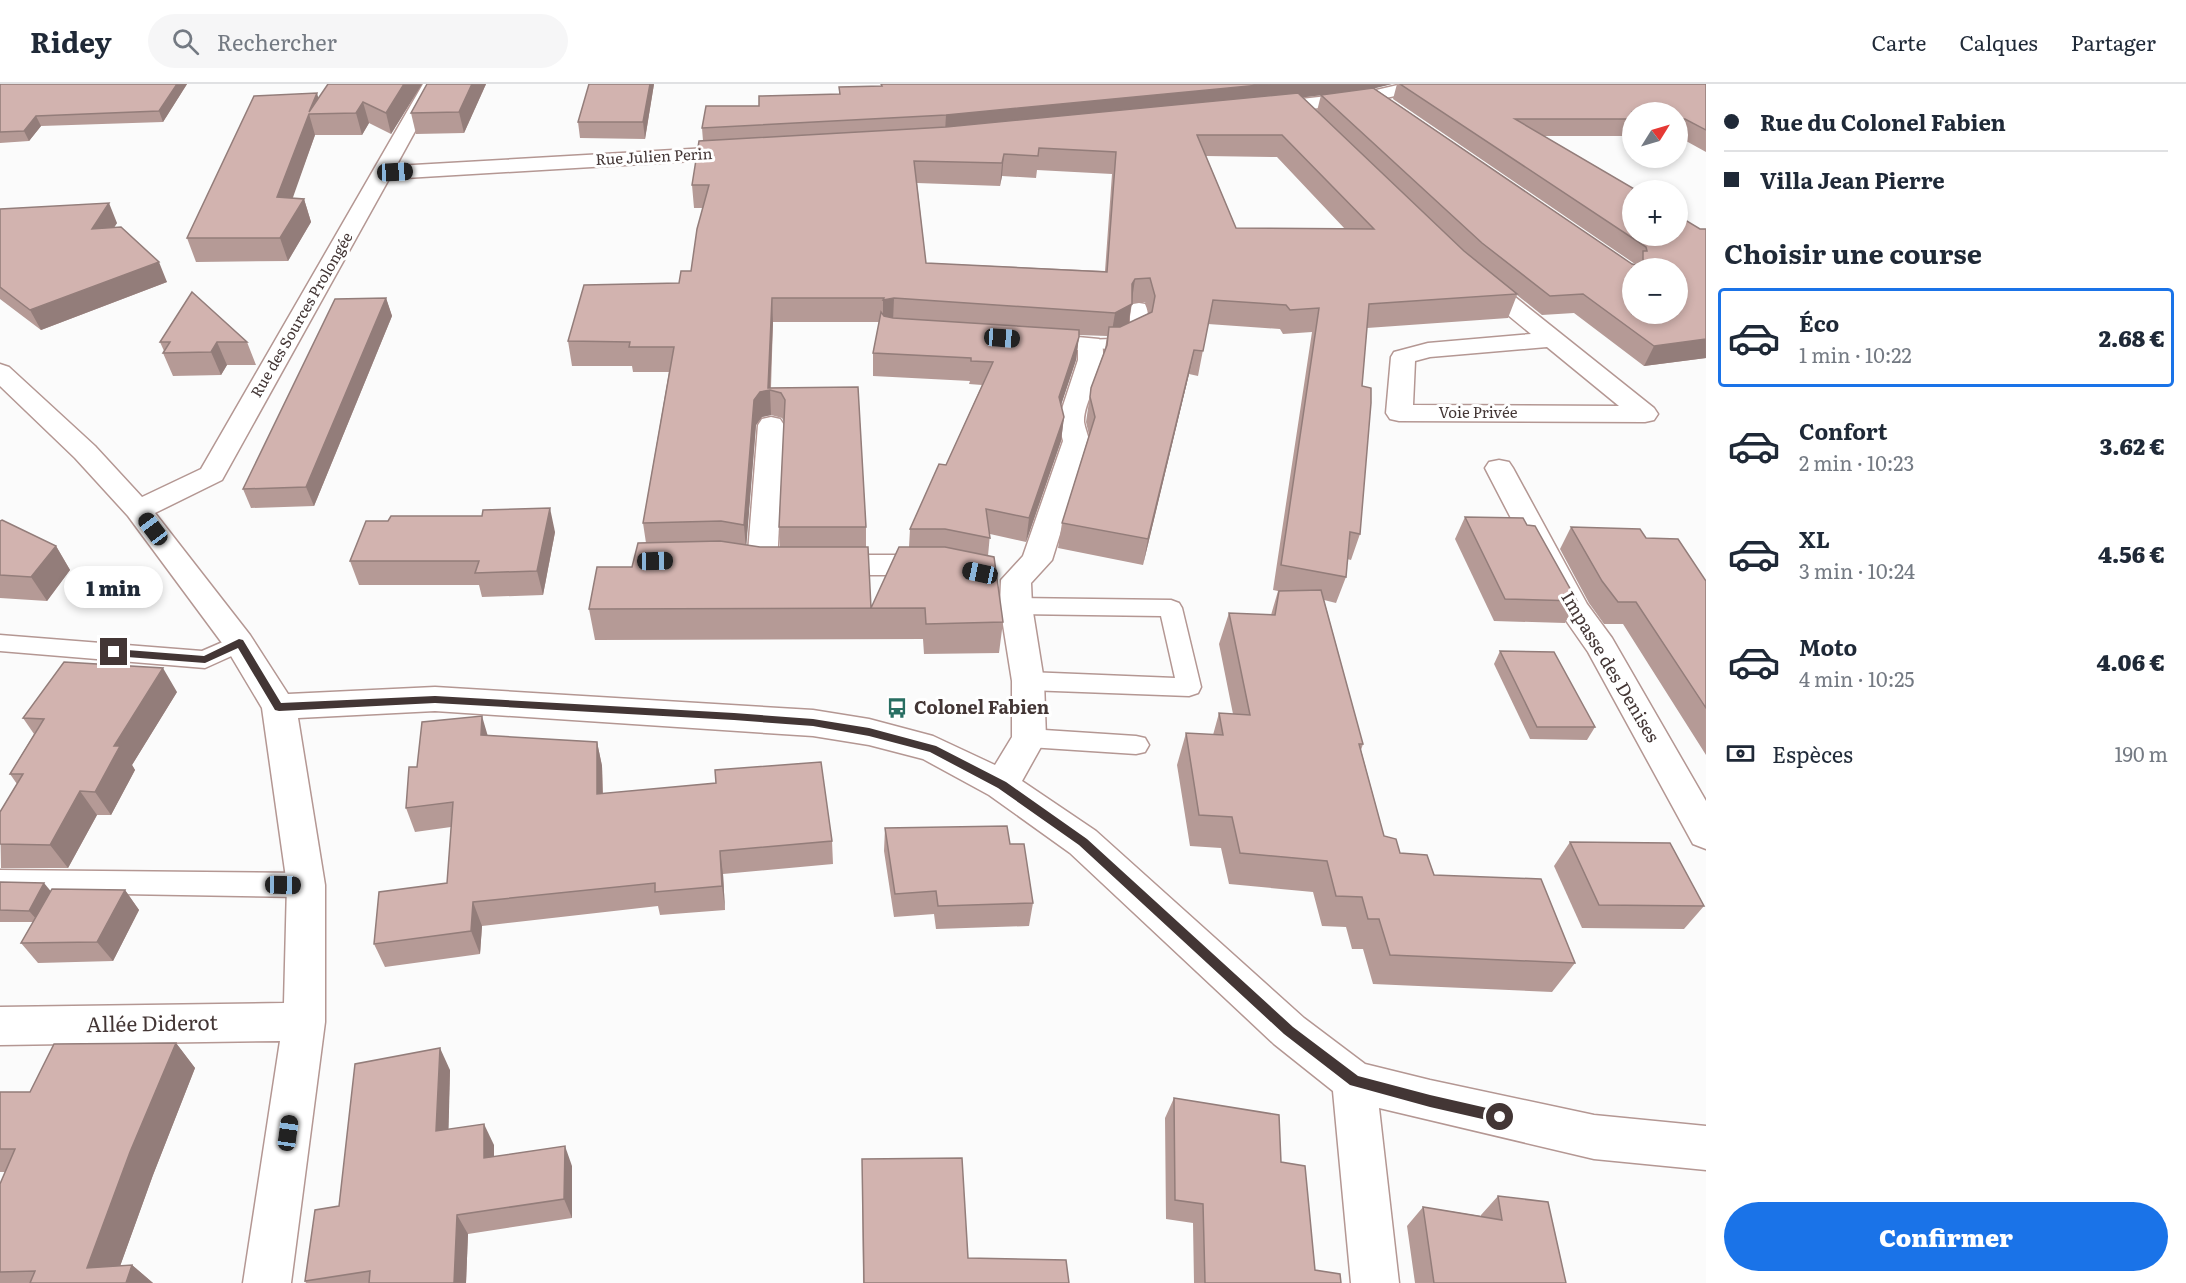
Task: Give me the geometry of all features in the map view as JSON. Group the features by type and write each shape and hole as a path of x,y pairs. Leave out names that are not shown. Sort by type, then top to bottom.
{"street":[{"name":"Rue des Sources Prolongée","path":"138,510 212,474 432,84"},
{"path":"1251,111 1307,114 1419,85"},
{"path":"1372,96 1392,109"},
{"name":"Rue Julien Perin","path":"382,173 758,151"},
{"name":"Voie Privée","path":"1456,260 1553,339 1645,414 1399,413 1403,357 1428,350 1553,339"},
{"path":"1002,785 1029,738 1028,681 1016,593 1037,560 1076,441 1071,422 1090,360 1090,344 1009,338"},
{"path":"0,372 85,452 138,510 239,643 279,707 306,885 304,1022 267,1283"},
{"path":"771,425 782,565"},
{"name":"Impasse des Denises","path":"1499,468 1574,609 1601,646 1706,834"},
{"path":"733,561 782,565 943,565 974,572 1016,593"},
{"path":"279,707 435,699 813,723 869,732 933,749 1002,785 1083,842 1288,1030 1354,1081 1430,1101 1594,1137 1706,1148"},
{"name":"Allée Diderot","path":"0,1026 304,1022"},
{"path":"1354,1081 1375,1283"}],"lane":[{"path":"1090,344 1115,344 1139,331 1139,308"},
{"path":"1016,593 1171,608 1189,687 1028,681"},
{"path":"0,643 205,660 239,643"},
{"path":"1029,738 1136,745"},
{"path":"0,881 306,885"}],"building":[{"path":"0,84 177,84 159,111 36,116 24,131 0,132"},
{"path":"328,84 404,84 386,113 363,102 356,113 309,114 277,197 304,199 280,238 187,238 254,96 317,93 309,112"},
{"path":"427,84 472,84 459,112 411,113"},
{"path":"589,84 650,84 643,122 578,122"},
{"path":"881,84 1270,84 946,115 702,128 706,106 759,106 759,96 840,94 839,87 882,86"},
{"path":"1400,84 1706,84 1706,130 1688,121 1688,102 1622,102 1622,119 1515,119 1622,182 1622,231"},
{"path":"1373,88 1623,258 1622,323 1583,294 1550,296 1482,243 1321,95"},
{"path":"1298,93 1464,251 1517,294 1369,304 1362,386 1371,388 1371,403 1360,534 1350,532 1346,577 1281,565 1319,308 1290,310 1286,305 1213,300 1203,351 1194,350 1148,539 1062,523 1095,417 1090,397 1091,388 1107,345 1109,327 1120,327 1152,312 1155,296 1150,278 1135,279 1132,284 1132,304 1115,313 894,298 883,300 884,298 772,298 768,388 858,387 866,527 779,527 785,400 781,393 770,390 760,392 754,400 744,525 721,521 643,523 674,347 629,347 630,342 568,341 584,285 679,283 681,271 691,271 697,229 709,185 692,185 699,141 946,127","holes":["1197,135 1282,135 1374,229 1236,228","1039,148 1116,152 1107,272 926,263 914,161 1002,163 1004,154 1038,156"]},
{"path":"109,203 92,229 121,227 159,262 30,310 0,287 0,209"},
{"path":"1688,222 1700,229 1706,229 1706,339 1654,346 1624,324 1688,324 1688,258 1643,258 1643,251 1647,251 1644,246 1688,246"},
{"path":"192,292 247,342 217,342 211,352 163,353 170,342 160,342"},
{"path":"386,298 306,487 243,489 335,299"},
{"path":"881,312 884,316 893,318 1079,330 1079,337 1059,397 1064,417 1029,518 986,509 990,538 945,529 910,529 939,464 946,465 993,362 971,361 971,358 873,353"},
{"path":"550,508 537,571 475,573 479,561 350,561 366,521 388,521 391,516 482,516 483,510"},
{"path":"1465,517 1523,518 1527,525 1535,526 1577,601 1505,599"},
{"path":"0,521 56,546 31,577 0,575"},
{"path":"1571,527 1640,529 1646,538 1678,539 1706,581 1706,708 1636,602 1618,602 1602,581"},
{"path":"720,541 760,547 868,547 871,608 899,547 945,547 994,557 1003,622 926,624 925,608 589,609 597,567 632,567 638,543"},
{"path":"1321,590 1363,744 1359,744 1384,836 1396,839 1400,853 1427,855 1434,875 1541,879 1575,963 1390,955 1379,919 1368,919 1362,897 1336,896 1327,861 1240,853 1232,817 1199,815 1186,733 1223,735 1219,713 1250,715 1229,613 1275,615 1279,591"},
{"path":"1500,651 1554,652 1595,727 1537,727"},
{"path":"64,662 163,668 114,746 120,746 95,792 80,791 50,845 0,844 0,812 23,774 10,774 44,719 23,718"},
{"path":"482,716 481,735 597,742 597,794 716,783 715,770 821,762 832,841 720,851 722,886 655,892 655,883 473,902 471,931 374,944 379,892 447,883 453,802 406,808 409,767 417,767 422,722"},
{"path":"1007,826 1010,844 1024,844 1033,903 938,906 936,891 895,894 885,828"},
{"path":"1570,842 1670,843 1704,906 1599,905"},
{"path":"0,882 44,883 29,911 0,910"},
{"path":"52,889 125,890 97,942 21,943"},
{"path":"176,1043 130,1152 87,1268 132,1265 126,1283 30,1283 35,1271 0,1272 0,1184 15,1149 0,1149 0,1092 30,1092 54,1044"},
{"path":"440,1048 436,1131 484,1124 484,1158 565,1146 564,1199 457,1215 454,1283 369,1283 370,1271 305,1281 315,1210 339,1206 355,1064"},
{"path":"1174,1098 1279,1115 1281,1162 1305,1166 1315,1270 1340,1274 1341,1283 1205,1283 1203,1204 1175,1200"},
{"path":"962,1158 968,1258 1066,1260 1069,1283 864,1283 862,1159"},
{"path":"1498,1196 1548,1202 1566,1283 1434,1283 1423,1207 1502,1220"}],"place":[{"name":"Colonel Fabien","path":"897,708"}],"route":[{"path":"114,652 205,660 239,643 279,707 336,706 435,699 734,717 813,723 869,732 933,749 1002,785 1083,842 1288,1030 1354,1081 1500,1117"}]}
